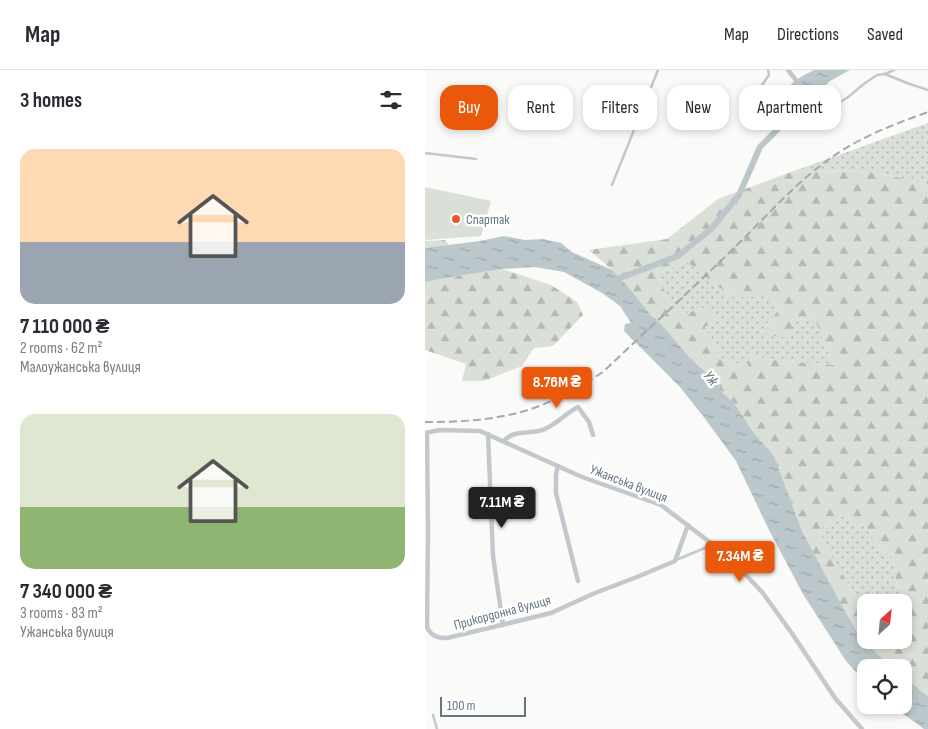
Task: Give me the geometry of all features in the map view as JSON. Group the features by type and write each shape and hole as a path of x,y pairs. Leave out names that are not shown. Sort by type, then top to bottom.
{"street":[{"path":"788,70 795,78"},
{"path":"504,441 520,433 544,430 578,408 589,422 593,435"},
{"name":"Ужанська вулиця","path":"426,433 440,430 480,431 581,477 661,505 727,556 762,592 835,698 862,729"},
{"name":"Прикордонна вулиця","path":"426,433 427,627 429,632 435,637 447,638 551,612 675,561"},
{"path":"488,434 493,556 503,625"},
{"path":"557,466 555,474 556,493 578,582"},
{"path":"675,561 688,525"}],"lane":[{"path":"612,185 658,70"},
{"path":"762,85 769,75 767,70"},
{"path":"885,74 894,70"},
{"path":"795,78 826,104 838,103 847,98 877,74 885,74 928,90"},
{"path":"425,153 477,159"},
{"path":"675,561 713,544"},
{"path":"433,715 437,729"}],"green space":[{"path":"928,123 928,185 876,172 794,171"},
{"path":"794,171 876,172 928,185 928,696 912,684 912,659 883,659 872,649 913,649 913,594 900,594 892,554 882,552 865,526 841,516 818,530 857,598 857,632 802,531 774,456 754,433 734,403 722,392 718,383 692,360 631,290 589,250 667,239 718,199","holes":["687,262 733,298 766,296 779,309 760,334 789,338 794,319 815,320 834,365 773,360 748,355 748,367 721,359 705,327 719,318 702,308 684,314 673,310 657,274"]},
{"name":"Спартак","path":"425,187 491,201 481,236 425,240"},
{"path":"445,240 449,245 425,248 425,241"},
{"path":"687,262 733,298 766,295 779,309 760,333 794,319 815,320 834,365 773,360 749,355 748,367 721,359 705,327 718,318 702,308 684,314 673,310 657,274"},
{"path":"502,269 551,285 577,302 583,315 553,346 534,348 522,366 484,381 462,381 466,364 425,350 425,282"},
{"path":"841,516 865,526 882,552 892,554 900,594 857,594 857,598 818,530"}],"water":[{"path":"814,70 850,70 826,85 790,85"},
{"name":"Уж","path":"504,236 525,240 543,239 561,243 572,252 612,270 692,360 718,383 722,392 734,403 754,433 774,456 802,531 857,632 857,649 872,649 883,659 857,659 857,673 846,661 803,594 769,530 736,461 680,387 624,331 625,324 631,323 620,306 602,293 564,272 535,267 502,269 425,282 425,248"},
{"path":"912,684 928,696 928,729 924,729 903,714 912,714"}],"waterway":[{"path":"612,281 678,256 711,229 739,195 760,147 777,130"}],"railway":[{"path":"425,422 480,420 525,411 559,397 592,379 603,372 793,189 819,167 843,150 867,137 928,112"}],"place":[{"name":"Спартак","path":"456,219"}]}
